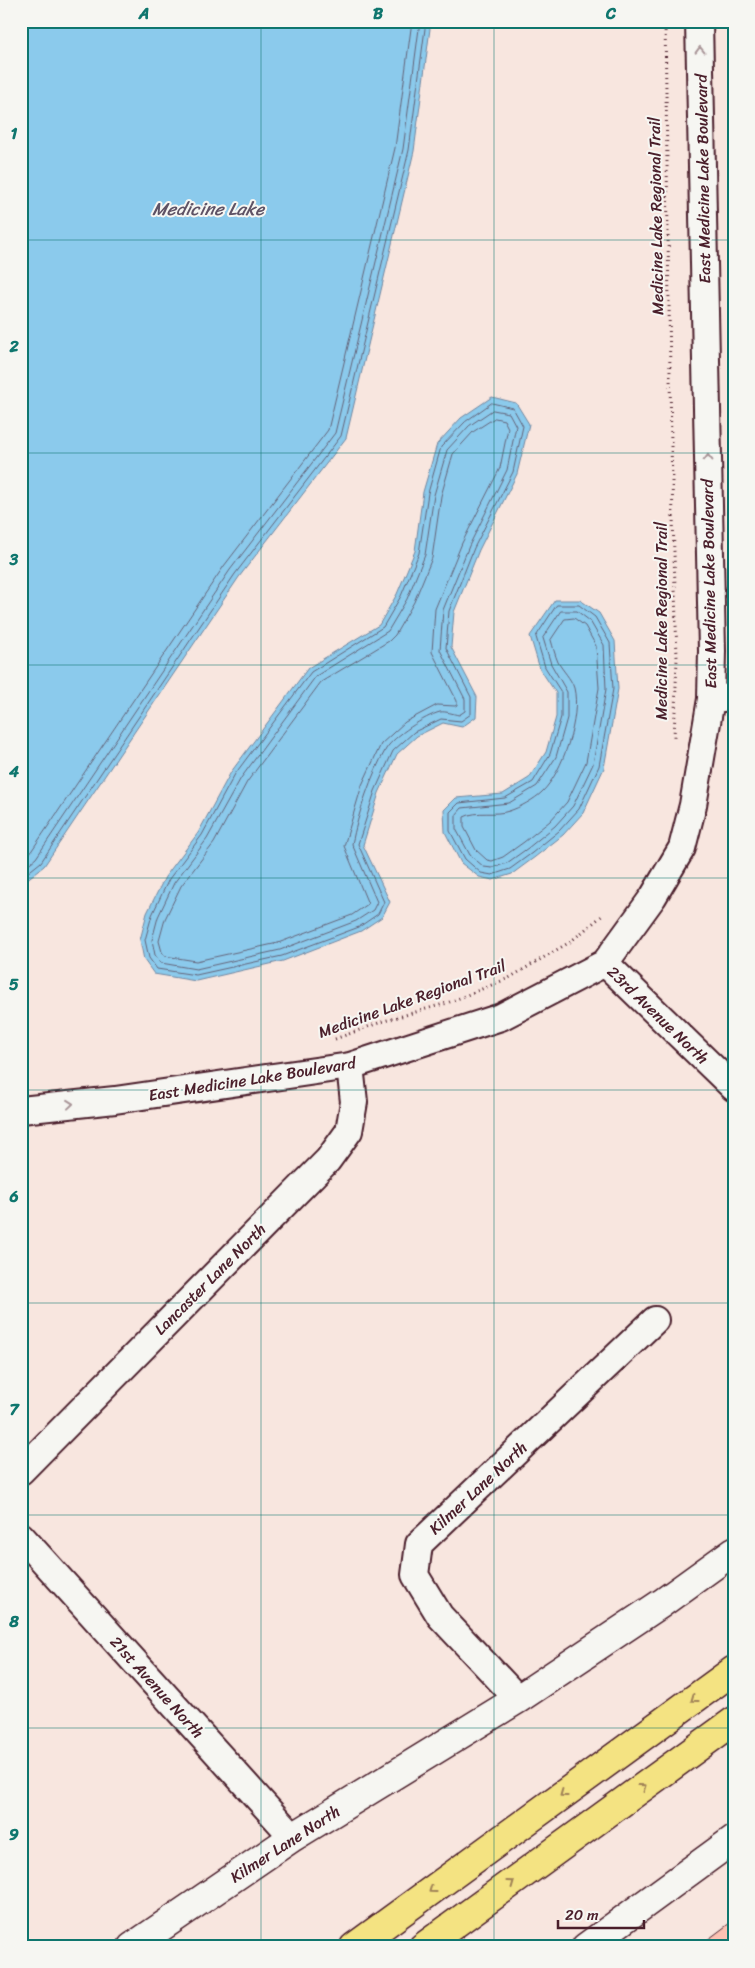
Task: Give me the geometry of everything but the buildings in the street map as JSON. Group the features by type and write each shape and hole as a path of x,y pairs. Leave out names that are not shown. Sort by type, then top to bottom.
{"highway":[{"path":"354,1947 734,1670"},
{"path":"423,1947 734,1722"}],"street":[{"name":"East Medicine Lake Boulevard","path":"21,1110 115,1100 350,1066 501,1017 604,963 653,898 682,848 722,698 712,652 699,21"},
{"name":"23rd Avenue North","path":"604,963 734,1088"},
{"name":"Lancaster Lane North","path":"21,1471 328,1160 349,1131 354,1102 350,1066"},
{"name":"Kilmer Lane North","path":"518,1699 440,1616 415,1576 419,1544 655,1320"},
{"name":"21st Avenue North","path":"21,1536 292,1837"},
{"name":"Kilmer Lane North","path":"132,1947 292,1837 518,1699 662,1603 734,1551"},
{"path":"586,1947 734,1839"}],"path":[{"name":"Medicine Lake Regional Trail","path":"665,21 671,445 678,658 674,741"},
{"name":"Medicine Lake Regional Trail","path":"334,1040 384,1021 447,1003 509,978 570,942 607,912"}],"water":[{"name":"Medicine Lake","path":"21,21 431,21 414,151 346,438 239,577 44,866 21,884"},
{"path":"492,397 516,403 529,424 517,474 479,550 454,612 451,647 477,697 476,717 462,727 443,723 417,736 397,754 379,793 363,845 390,902 382,917 361,931 283,961 196,981 154,974 144,960 140,940 147,913 165,877 198,833 231,772 308,668 379,625 397,594 415,551 423,492 437,444 461,418"},
{"path":"555,600 580,600 599,613 615,641 618,689 604,768 583,813 563,835 512,874 493,880 479,877 461,863 445,832 444,810 456,798 503,794 529,778 546,752 556,717 556,693 540,669 530,636"}]}
